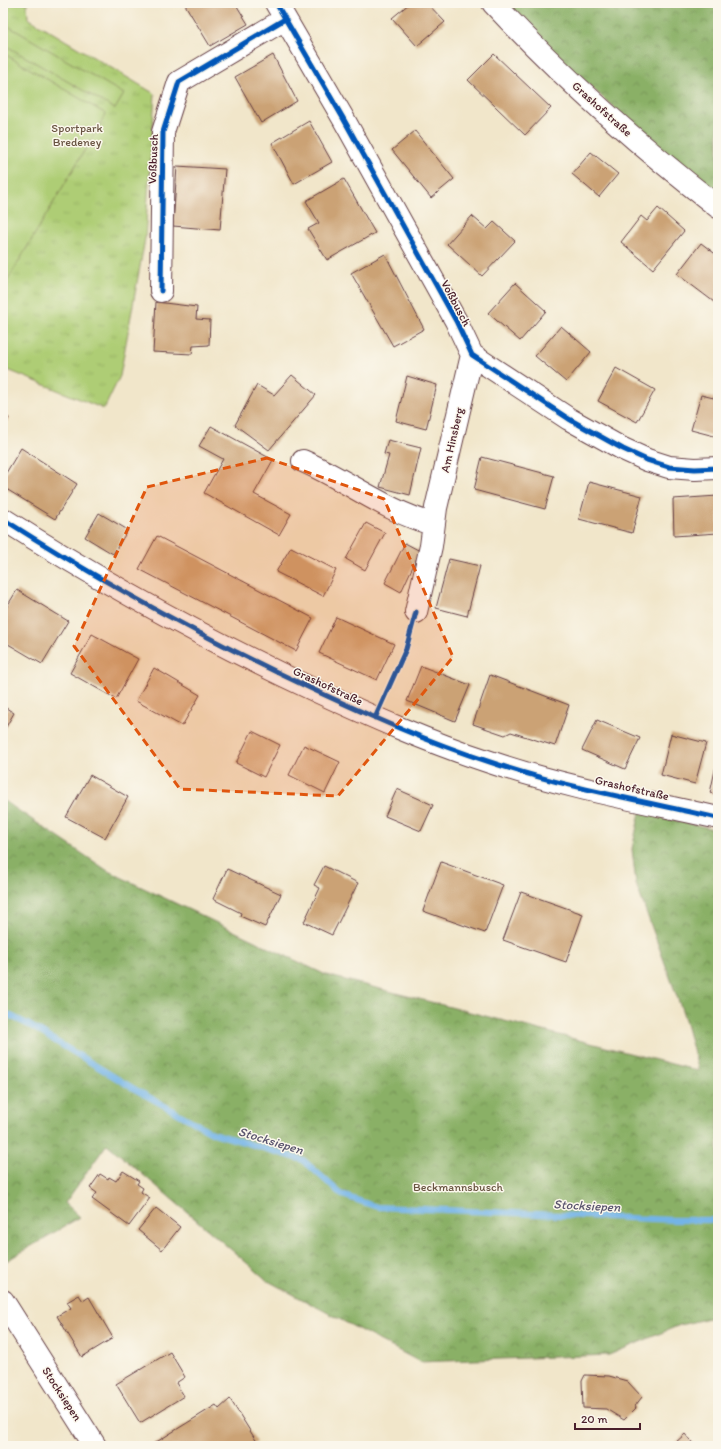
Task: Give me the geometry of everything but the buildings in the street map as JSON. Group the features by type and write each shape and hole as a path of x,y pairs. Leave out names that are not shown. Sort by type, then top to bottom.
{"street":[{"name":"Grashofstraße","path":"493,3 530,43 610,117 669,168 718,207"},
{"name":"Voßbusch","path":"160,292 163,132 179,82 281,11 343,118 452,314 472,355"},
{"path":"472,355 569,419 647,460 682,468 718,468"},
{"name":"Am Hinsberg","path":"416,612 472,355"},
{"path":"303,461 324,470 409,517 434,524"},
{"name":"Grashofstraße","path":"3,519 56,552 178,622 265,667 374,718 439,745 491,763 535,775 718,818"},
{"name":"Stocksiepen","path":"3,1301 95,1446"}],"highlighted area":[{"path":"267,458 384,499 453,657 338,796 180,789 74,646 147,487"}],"green space":[{"name":"Sportpark Bredeney","path":"3,3 27,3 28,18 155,94 145,239 120,376 104,409 3,368"},
{"path":"497,3 718,3 718,201"},
{"path":"3,23 124,94 115,109 3,44"},
{"path":"3,53 106,114 3,288"},
{"name":"Beckmannsbusch","path":"3,800 108,871 326,975 699,1071 683,1013 636,884 632,849 640,812 718,830 718,1316 680,1325 609,1355 420,1362 268,1281 107,1144 65,1203 80,1217 3,1263"}],"waterway":[{"name":"Stocksiepen","path":"3,1012 29,1025 131,1087 213,1133 303,1160 342,1195 377,1207 674,1220 718,1220"}],"cycle path":[{"path":"276,3 343,118 456,321 472,355 569,419 623,449 647,460 669,467 695,469 718,468"},
{"path":"161,291 163,132 179,82 285,19"},
{"path":"3,519 78,565 194,630 272,670 400,728 444,746 546,779 718,818"},
{"path":"375,718 406,649 416,612"}]}
